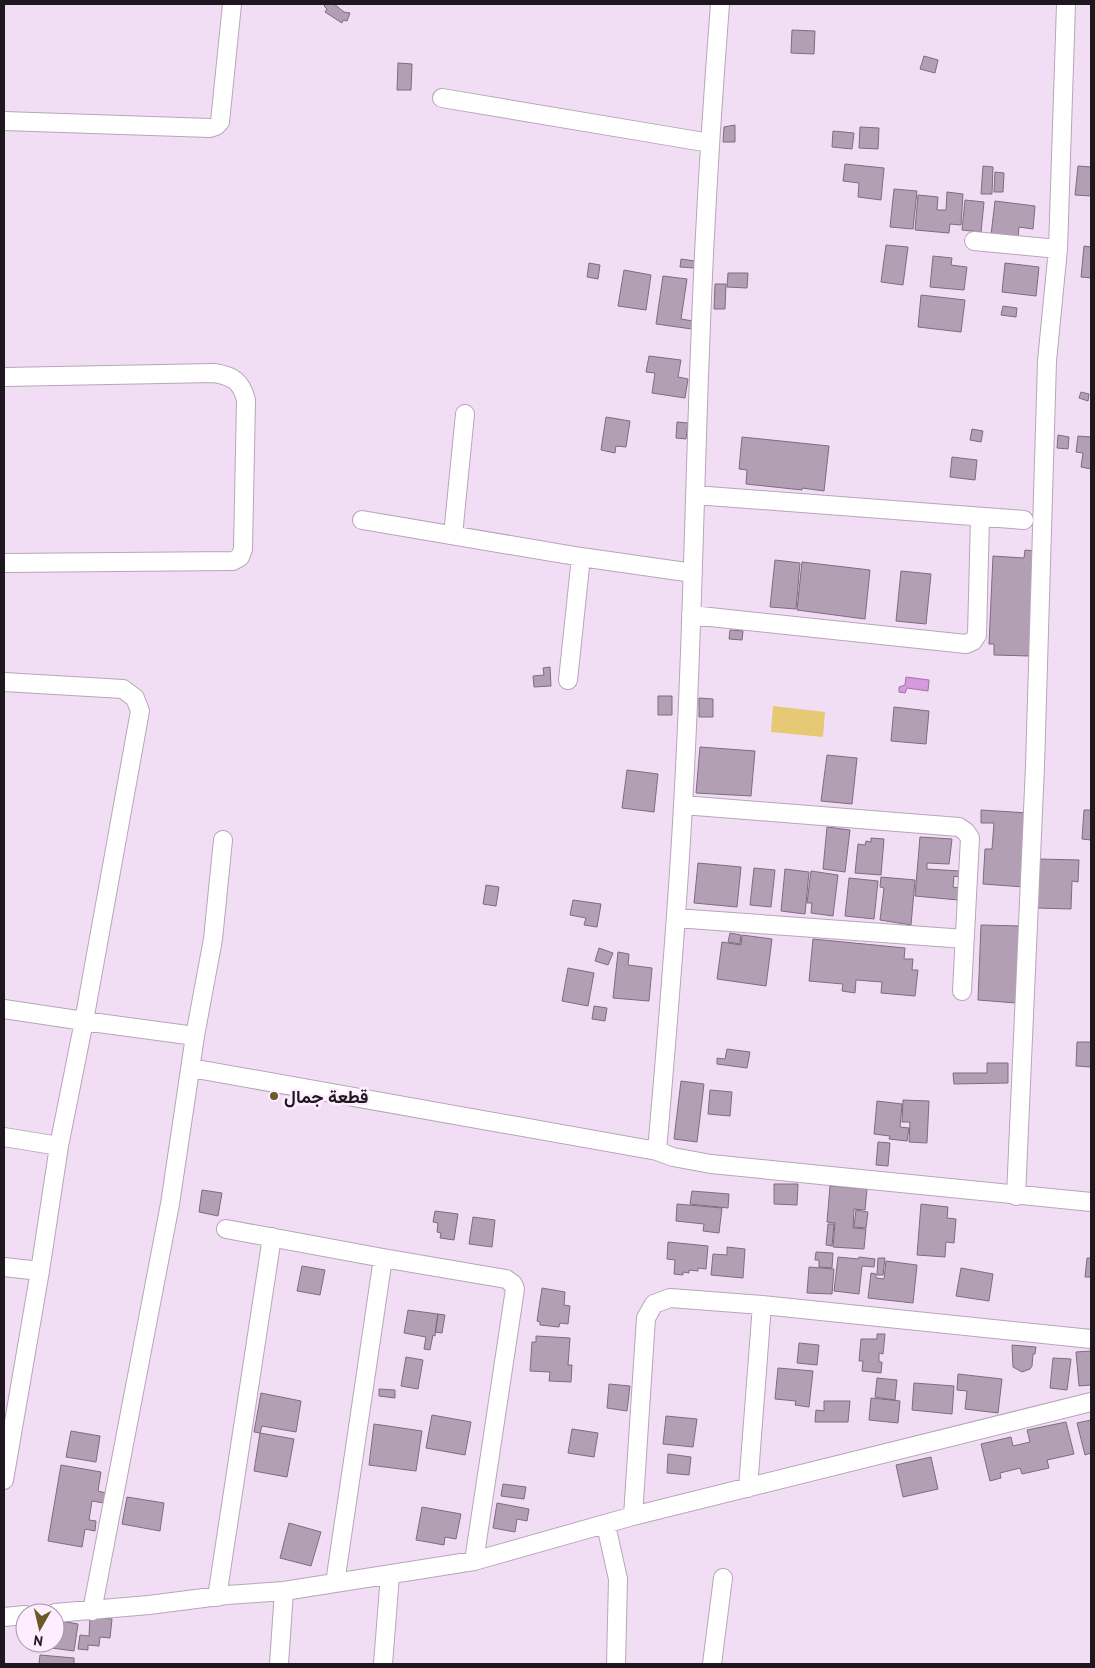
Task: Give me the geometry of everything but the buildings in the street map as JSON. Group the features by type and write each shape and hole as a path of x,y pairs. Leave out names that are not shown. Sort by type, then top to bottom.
{"street":[{"path":"4,122 210,128 216,126 220,122 232,4"},
{"path":"657,1151 684,805 700,347 710,143 720,4"},
{"path":"1016,1196 1036,756 1047,361 1058,249 1066,4"},
{"path":"442,98 710,143"},
{"path":"974,241 1058,249"},
{"path":"4,377 214,372 228,375 242,387 246,400 243,549 240,557 234,561 4,564"},
{"path":"453,535 465,414"},
{"path":"696,494 1024,520"},
{"path":"691,615 966,644 974,641 977,635 980,517"},
{"path":"362,520 580,557 693,573"},
{"path":"568,680 580,557"},
{"path":"4,682 123,689 135,698 140,711 84,1021 59,1146 40,1271 4,1480"},
{"path":"684,805 959,827 970,838 962,991"},
{"path":"92,1611 170,1204 195,1036 213,938 223,840"},
{"path":"676,918 964,939"},
{"path":"4,1009 195,1036"},
{"path":"191,1068 657,1151 673,1157 711,1164 1091,1202"},
{"path":"4,1137 59,1146"},
{"path":"226,1228 506,1279 513,1284 515,1289 474,1561"},
{"path":"217,1596 272,1237"},
{"path":"335,1583 383,1258"},
{"path":"4,1268 40,1271"},
{"path":"633,1516 646,1318 654,1304 670,1298 762,1305 1091,1339"},
{"path":"748,1488 762,1305"},
{"path":"65,1613 217,1596 284,1591 474,1561 633,1516 1091,1402"},
{"path":"606,1525 618,1579 616,1664"},
{"path":"383,1664 390,1575"},
{"path":"712,1664 723,1578"},
{"path":"279,1664 284,1591"}],"shaded area":[{"path":"906,677 929,680 928,691 907,688 905,693 899,692 899,687 905,685"},
{"path":"773,706 825,712 823,737 771,732"}],"place":[{"name":"قطعة جمال","path":"274,1096"}]}
